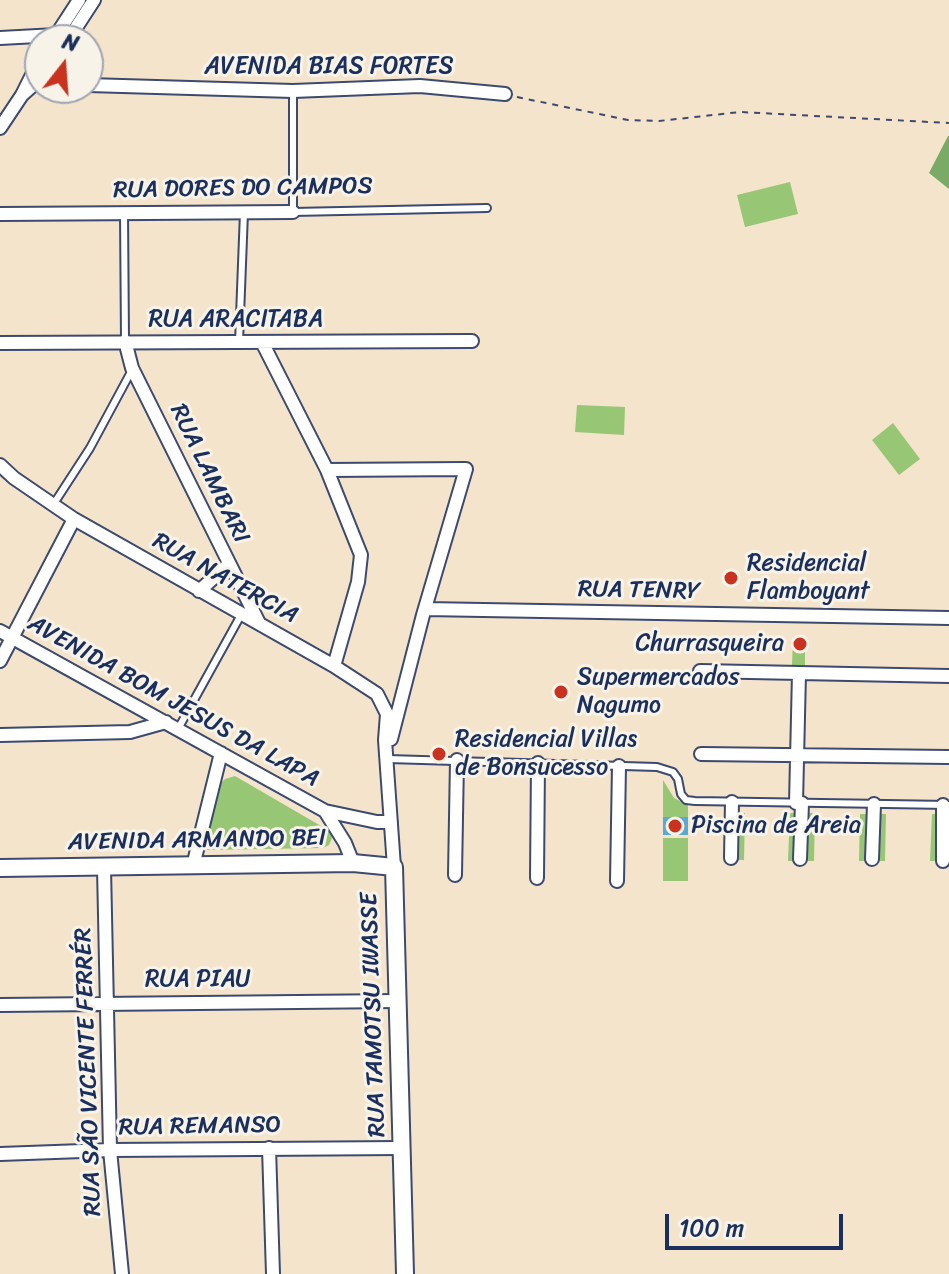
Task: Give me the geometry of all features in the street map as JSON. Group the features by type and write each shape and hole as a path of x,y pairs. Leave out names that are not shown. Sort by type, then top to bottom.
{"street":[{"path":"66,24 79,0"},
{"path":"72,24 94,0"},
{"path":"0,38 24,38"},
{"name":"AVENIDA BIAS FORTES","path":"104,85 293,91 420,86 505,94"},
{"path":"0,128 24,93"},
{"name":"RUA DORES DO CAMPOS","path":"0,214 293,212"},
{"name":"RUA LAMBARI","path":"125,341 132,368 259,624"},
{"name":"RUA ARACITABA","path":"0,343 472,341"},
{"path":"263,344 327,470 361,555 358,582 334,666"},
{"name":"RUA NATERCIA","path":"0,465 74,519 334,666 377,694 387,714 385,740 388,757"},
{"path":"327,470 466,469 425,609 388,757"},
{"path":"0,661 74,519"},
{"path":"199,591 229,564"},
{"name":"RUA TENRY","path":"425,609 949,618"},
{"name":"AVENIDA BOM JESUS DA LAPA","path":"0,631 325,811 391,822"},
{"path":"700,671 949,676"},
{"path":"799,673 797,755 800,859"},
{"path":"0,735 130,732 172,726"},
{"path":"193,866 221,753"},
{"path":"701,754 949,757"},
{"name":"RUA TAMOTSU IWASSE","path":"388,757 405,1274"},
{"path":"455,875 457,760"},
{"path":"537,878 538,763"},
{"path":"617,881 619,766"},
{"path":"731,858 732,802"},
{"path":"872,859 874,804"},
{"path":"943,861 946,805"},
{"name":"AVENIDA BOM JESUS DA LAPA","path":"325,811 350,851 353,863"},
{"name":"AVENIDA ARMANDO BEI","path":"0,868 353,863 394,867"},
{"name":"RUA SÃO VICENTE FERRÉR","path":"104,868 110,1150 122,1274"},
{"name":"RUA PIAU","path":"0,1005 397,1001"},
{"path":"269,1148 273,1274"},
{"name":"RUA REMANSO","path":"0,1154 402,1148"}],"lane":[{"path":"293,91 293,212"},
{"name":"RUA DORES DO CAMPOS","path":"293,212 487,208"},
{"path":"124,212 125,341"},
{"path":"239,342 244,212"},
{"path":"53,505 90,448 132,368"},
{"path":"172,726 241,615"},
{"path":"388,757 665,768 678,779 681,794 686,800 946,805"}],"path":[{"path":"505,94 628,120 659,121 740,112 949,123"}],"green space":[{"path":"949,136 949,189 929,173"},
{"path":"790,182 798,214 745,227 737,195"},
{"path":"577,405 625,407 624,435 575,432"},
{"path":"893,423 920,459 899,475 872,440"},
{"path":"793,637 805,637 805,665 792,665"},
{"path":"235,776 330,832 332,838 329,845 323,848 205,850 217,787 225,779"},
{"path":"663,780 674,798 688,805 688,817 663,817"},
{"path":"737,813 745,813 744,860 735,860"},
{"path":"790,813 798,813 797,861 788,861"},
{"path":"806,813 815,813 814,861 805,861"},
{"path":"860,814 869,814 868,861 859,861"},
{"path":"878,814 886,814 885,861 877,861"},
{"path":"932,814 941,814 940,861 930,861"},
{"path":"663,838 688,838 688,881 663,881"}],"water":[{"name":"Piscina de Areia","path":"663,817 688,817 688,835 663,835"}],"place":[{"name":"Residencial Flamboyant","path":"731,578"},
{"name":"Churrasqueira","path":"800,644"},
{"name":"Supermercados Nagumo","path":"561,692"},
{"name":"Residencial Villas de Bonsucesso","path":"439,754"},
{"name":"Piscina de Areia","path":"675,826"}]}
